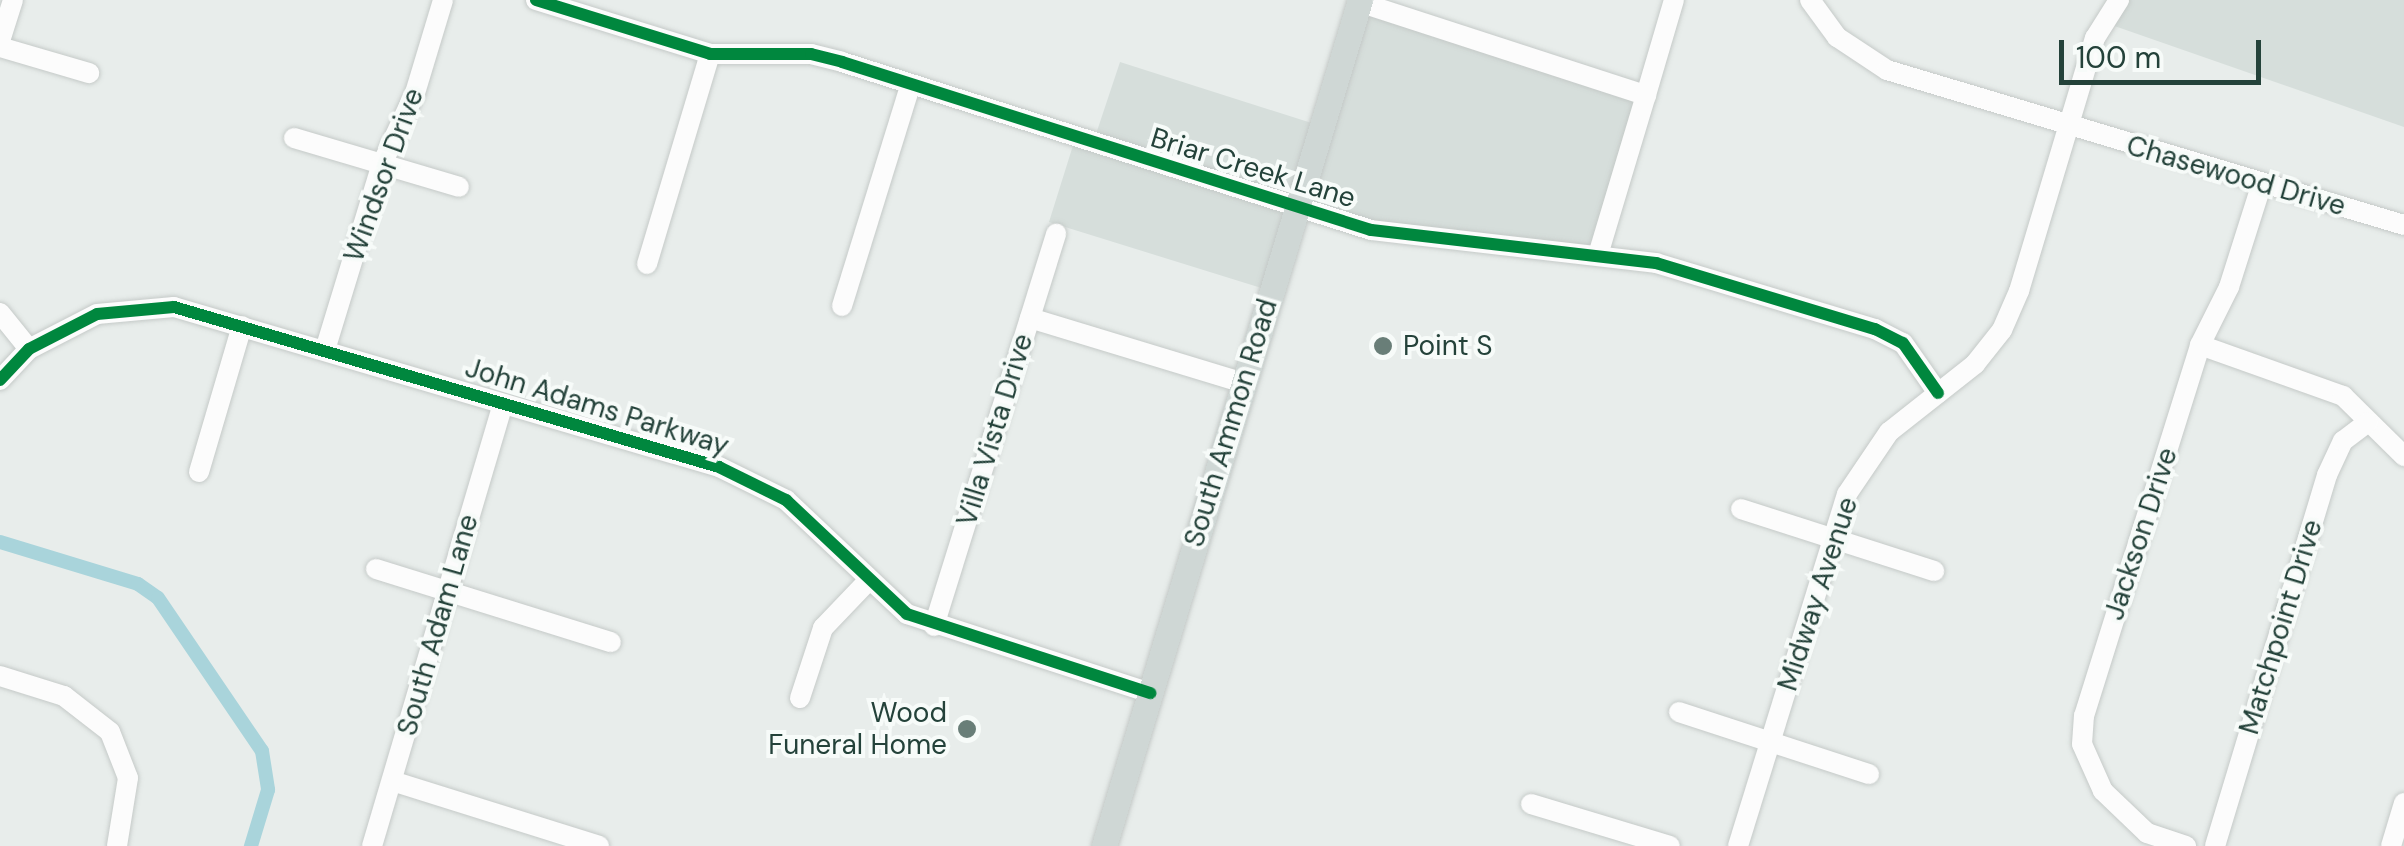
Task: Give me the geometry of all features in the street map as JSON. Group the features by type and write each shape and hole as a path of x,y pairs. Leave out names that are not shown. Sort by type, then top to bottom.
{"main road":[{"name":"South Ammon Road","path":"1104,846 1359,1"}],"street":[{"path":"13,0 0,44 90,73"},
{"name":"Windsor Drive","path":"325,350 382,164 415,93 443,0"},
{"name":"Briar Creek Lane","path":"536,0 710,54 811,54 1295,209 1448,241 1599,252 1875,329 1911,351 1938,393"},
{"path":"1599,252 1674,0"},
{"name":"Chasewood Drive","path":"1810,0 1837,37 1887,70 2404,225"},
{"name":"Midway Avenue","path":"1738,846 1834,539 1866,462 1889,432 1975,364 2002,330 2095,38 2119,0"},
{"path":"1359,1 1646,95"},
{"path":"647,264 710,54"},
{"path":"842,306 910,86"},
{"path":"294,138 459,187"},
{"name":"Jackson Drive","path":"2186,846 2147,833 2103,791 2082,744 2084,716 2200,346 2230,286 2262,184"},
{"name":"Villa Vista Drive","path":"934,626 1056,234"},
{"name":"John Adams Parkway","path":"0,380 30,348 97,314 136,306 174,307 503,404 764,487 786,500 868,582 934,626 1150,693"},
{"path":"0,312 30,348"},
{"path":"1030,318 1242,382"},
{"path":"199,472 242,326"},
{"path":"2200,346 2343,396 2404,456"},
{"name":"South Adam Lane","path":"372,846 503,404"},
{"name":"Matchpoint Drive","path":"2215,846 2327,475 2343,442 2368,422"},
{"path":"1741,509 1934,572"},
{"path":"376,569 612,642"},
{"path":"800,698 824,628 868,582"},
{"path":"0,676 64,696 110,732 128,778 117,846"},
{"path":"1679,712 1868,774"},
{"path":"392,782 599,846"},
{"path":"2391,846 2404,802"},
{"path":"1532,804 1670,846"}],"shaded area":[{"path":"2119,0 2404,0 2404,127 2103,22"},
{"path":"1359,2 1656,94 1605,253 1448,241 1296,209 1271,291 1049,222 1075,139 1093,143 1120,62 1321,126"}],"waterway":[{"path":"0,542 138,584 158,598 262,751 268,790 251,846"}],"cycle path":[{"path":"536,0 710,54 811,54 842,62 1371,230 1656,263 1875,329 1903,343 1938,393"},
{"path":"0,380 29,349 97,314 174,307 719,467 786,500 907,614 1150,693"}],"place":[{"name":"Point S","path":"1383,346"},
{"name":"Wood Funeral Home","path":"967,729"}]}
